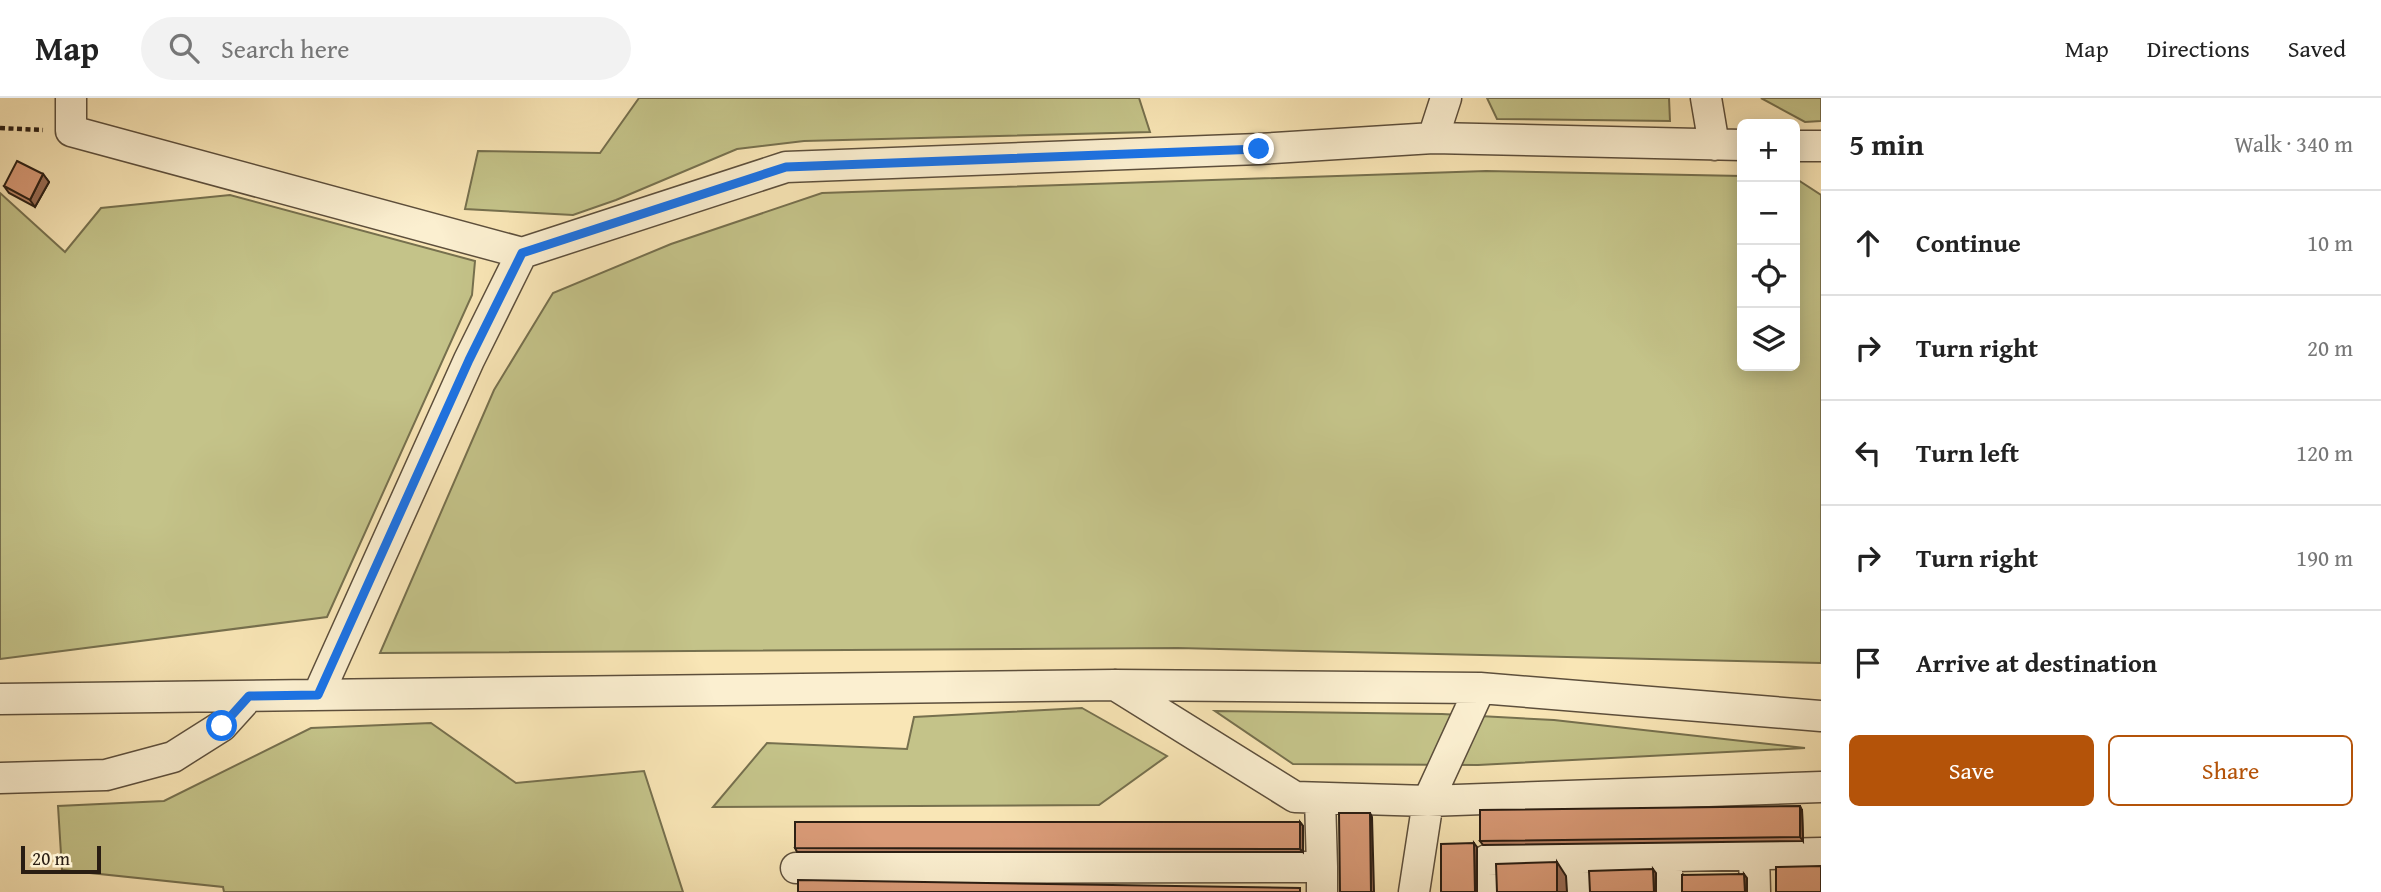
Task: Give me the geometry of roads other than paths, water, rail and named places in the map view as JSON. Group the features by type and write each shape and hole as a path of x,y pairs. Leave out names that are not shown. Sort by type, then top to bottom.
{"street":[{"path":"71,98 72,131 522,253 786,167 1259,149 1433,138 1728,145 1706,98"},
{"path":"1433,138 1446,98"},
{"path":"1800,146 1821,146"},
{"path":"318,695 469,360 522,253"},
{"path":"1115,685 1295,797 1428,801 1821,787"},
{"path":"0,699 1115,685 1480,688 1821,716"},
{"path":"1414,892 1428,801 1480,688"},
{"path":"0,778 106,775 173,757 222,726 249,696"},
{"path":"796,868 1322,880 1320,797"},
{"path":"1488,892 1488,860 1821,853"},
{"path":"1754,854 1755,892"},
{"path":"1667,856 1667,892"},
{"path":"1575,858 1576,892"}]}
